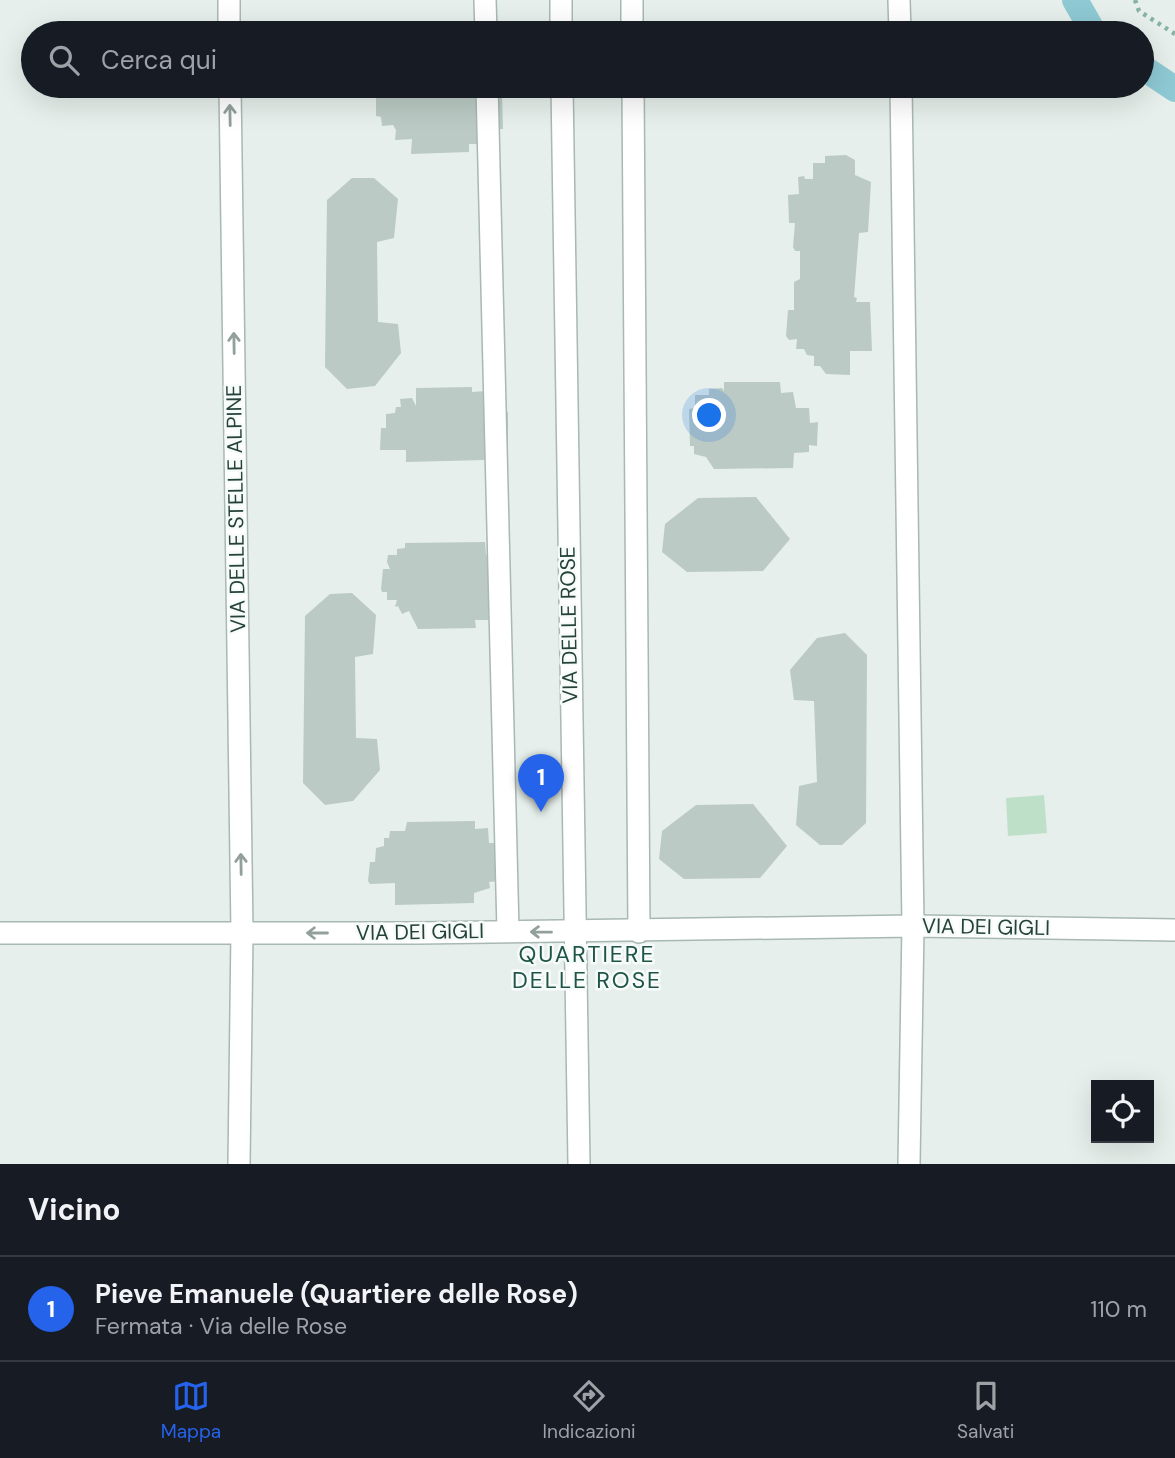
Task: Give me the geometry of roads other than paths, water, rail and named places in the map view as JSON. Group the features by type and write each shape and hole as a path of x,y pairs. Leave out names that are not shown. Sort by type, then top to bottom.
{"street":[{"path":"229,0 229,21"},
{"path":"485,0 486,21"},
{"path":"561,0 561,21"},
{"path":"632,0 632,21"},
{"path":"899,0 900,21"},
{"name":"VIA DELLE STELLE ALPINE","path":"230,98 242,932 239,1164"},
{"path":"487,98 508,931"},
{"name":"VIA DELLE ROSE","path":"562,98 579,1164"},
{"path":"632,98 639,932"},
{"path":"901,98 913,926 909,1164"},
{"name":"VIA DEI GIGLI","path":"0,933 639,932 913,926 1175,930"}],"waterway":[{"path":"1075,0 1087,21"},
{"path":"1154,75 1175,89"}],"place":[{"name":"Pieve Emanuele (Quartiere delle Rose)","path":"541,812"}],"district":[{"name":"QUARTIERE DELLE ROSE","path":"587,967"}]}
